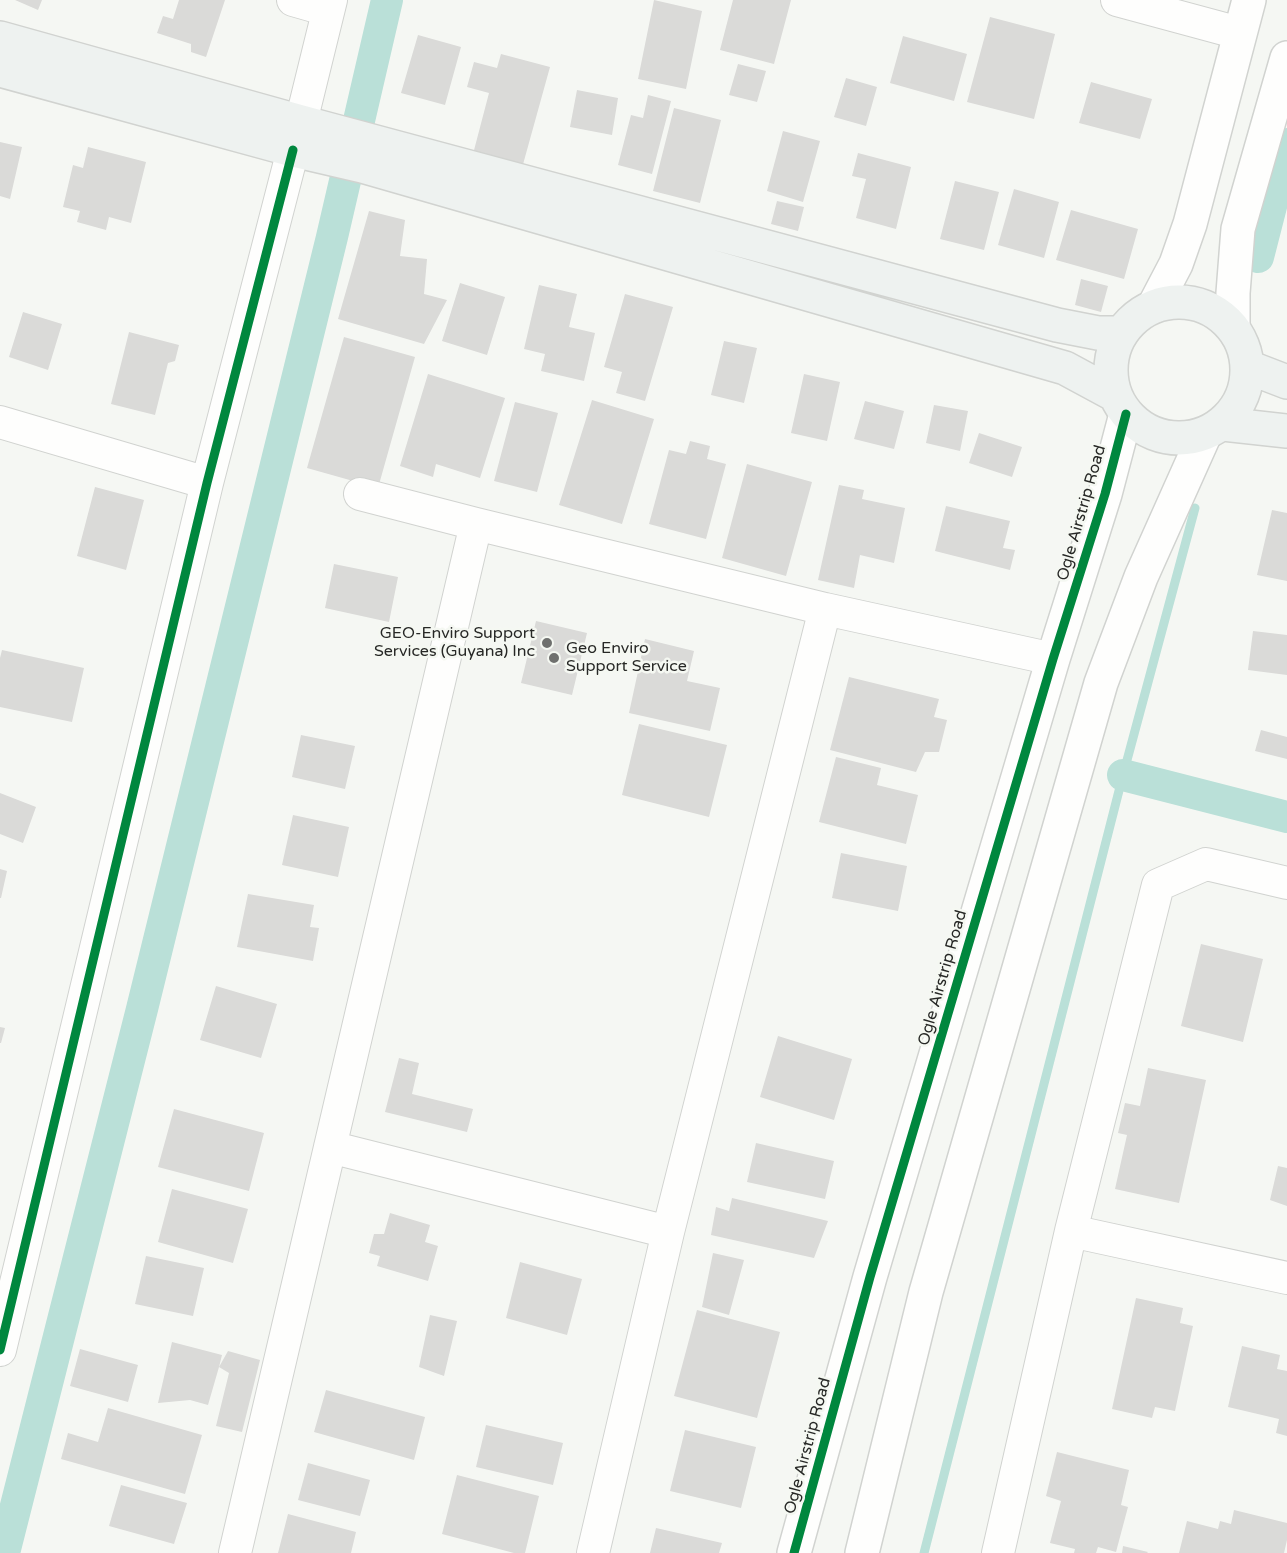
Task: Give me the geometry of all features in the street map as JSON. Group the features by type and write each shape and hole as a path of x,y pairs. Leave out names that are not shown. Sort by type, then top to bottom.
{"main road":[{"path":"0,38 310,139"},
{"path":"0,70 310,139 1058,325 1098,333 1121,333"},
{"path":"365,153 1065,368 1120,404 1142,428 1162,437 1183,439 1214,429 1287,431"},
{"path":"1120,404 1110,374 1112,353 1121,333 1136,317 1154,306 1176,302 1197,304 1217,313 1233,327 1244,346 1248,367 1246,388 1238,407 1214,429"},
{"path":"1248,367 1287,382"}],"street":[{"path":"0,1350 207,483 310,139 329,5 293,0"},
{"path":"1117,0 1239,33"},
{"path":"1154,306 1176,264 1190,225 1249,0"},
{"path":"1233,327 1238,229 1287,58"},
{"name":"Ogle Airstrip Road","path":"794,1553 873,1266 1053,659 1105,494 1120,404"},
{"path":"0,422 207,483"},
{"path":"861,1553 926,1292 1101,683 1141,577 1214,429"},
{"path":"360,494 825,609 1053,659"},
{"path":"235,1553 476,524"},
{"path":"593,1553 668,1232 825,609"},
{"path":"998,1553 1071,1231 1158,885 1206,864 1287,883"},
{"path":"330,1147 668,1232"},
{"path":"1071,1231 1287,1278"}],"building":[{"path":"15,0 42,0 38,10"},
{"path":"179,0 225,0 206,57 191,52 191,44 157,33 163,16 173,19"},
{"path":"654,0 702,11 686,89 638,79"},
{"path":"733,0 791,0 774,64 720,50"},
{"path":"990,17 1055,34 1034,119 967,102"},
{"path":"418,35 461,47 445,105 401,93"},
{"path":"903,36 967,54 954,101 890,83"},
{"path":"501,54 550,67 522,168 473,154 489,93 467,87 474,62 497,68"},
{"path":"738,64 766,71 757,102 729,95"},
{"path":"846,78 877,87 866,126 834,117"},
{"path":"1091,82 1152,99 1140,139 1079,123"},
{"path":"577,90 618,98 612,135 570,127"},
{"path":"648,95 671,101 652,174 618,165 631,115 643,118"},
{"path":"674,108 721,120 700,203 653,191"},
{"path":"783,131 820,141 803,202 767,191"},
{"path":"0,142 22,147 10,199 0,196"},
{"path":"88,147 146,162 131,223 109,217 106,230 77,222 80,211 63,207 73,165 83,168"},
{"path":"858,153 911,167 896,229 856,218 866,179 852,176"},
{"path":"955,181 999,192 984,250 940,239"},
{"path":"1014,189 1059,202 1044,258 998,245"},
{"path":"777,201 804,207 798,231 771,224"},
{"path":"1071,210 1138,229 1124,279 1056,260"},
{"path":"369,211 405,220 400,256 427,259 424,294 447,300 424,344 338,319"},
{"path":"1081,279 1108,286 1101,312 1075,305"},
{"path":"460,283 505,297 487,355 442,341"},
{"path":"539,285 577,294 569,327 595,333 584,381 541,371 545,354 524,349"},
{"path":"625,294 673,307 645,401 616,393 622,372 604,367"},
{"path":"23,312 62,324 48,370 9,357"},
{"path":"129,332 179,345 175,361 168,363 155,415 111,404"},
{"path":"344,337 415,357 378,488 307,468"},
{"path":"724,341 757,348 744,403 711,395"},
{"path":"428,374 505,398 480,478 436,464 433,477 400,466"},
{"path":"804,374 840,382 827,441 791,433"},
{"path":"592,400 654,419 622,524 559,505"},
{"path":"865,401 904,411 894,449 854,439"},
{"path":"515,402 558,413 537,492 494,481"},
{"path":"934,405 968,411 960,451 926,443"},
{"path":"979,433 1022,447 1012,477 969,463"},
{"path":"690,441 710,446 707,459 726,464 706,539 649,524 669,450 686,454"},
{"path":"747,464 812,482 786,576 722,558"},
{"path":"839,485 864,490 862,499 905,508 894,563 860,555 854,588 818,580"},
{"path":"95,487 144,500 126,570 77,556"},
{"path":"946,506 1010,521 1003,548 1015,550 1010,570 935,551"},
{"path":"1272,510 1287,513 1287,581 1257,575"},
{"path":"334,564 398,577 389,622 325,608"},
{"name":"Geo Enviro Support Service","path":"536,621 587,633 572,695 521,683"},
{"path":"1253,631 1287,635 1287,675 1248,670"},
{"path":"645,639 694,651 687,681 720,688 710,731 629,713"},
{"path":"2,650 84,668 72,722 0,707"},
{"path":"849,677 939,699 934,717 947,720 939,752 925,752 916,772 830,750"},
{"path":"639,724 727,745 709,817 622,795"},
{"path":"1261,730 1287,737 1287,759 1255,751"},
{"path":"301,735 355,746 345,789 292,777"},
{"path":"836,757 881,768 877,785 918,795 906,844 819,822"},
{"path":"0,793 36,807 23,843 0,834"},
{"path":"293,815 349,827 338,877 282,865"},
{"path":"841,853 907,866 898,911 832,898"},
{"path":"0,869 7,871 1,898 0,898"},
{"path":"248,894 314,905 310,927 319,928 313,961 237,947"},
{"path":"1201,944 1263,959 1243,1042 1181,1026"},
{"path":"216,986 277,1004 261,1058 200,1040"},
{"path":"0,1027 5,1028 1,1043 0,1043"},
{"path":"778,1036 852,1059 834,1120 760,1097"},
{"path":"399,1058 419,1063 412,1094 473,1109 467,1132 385,1112"},
{"path":"1148,1068 1206,1080 1179,1203 1115,1189 1127,1135 1118,1133 1125,1103 1140,1106"},
{"path":"174,1109 264,1133 249,1191 158,1167"},
{"path":"756,1143 834,1161 825,1199 747,1182"},
{"path":"1278,1166 1287,1168 1287,1206 1270,1200"},
{"path":"172,1189 248,1209 233,1263 158,1242"},
{"path":"732,1198 828,1221 814,1258 711,1235 716,1207 729,1211"},
{"path":"390,1213 430,1225 425,1242 438,1246 428,1281 377,1266 380,1256 369,1253 374,1234 384,1234"},
{"path":"713,1253 744,1260 729,1315 702,1307"},
{"path":"146,1256 204,1268 193,1316 135,1304"},
{"path":"520,1262 582,1279 567,1335 506,1318"},
{"path":"1136,1298 1183,1308 1180,1323 1193,1326 1175,1411 1155,1407 1152,1418 1112,1409"},
{"path":"697,1310 780,1332 757,1418 674,1396"},
{"path":"430,1315 457,1321 444,1376 419,1367"},
{"path":"172,1342 222,1355 208,1405 190,1400 158,1403"},
{"path":"1242,1346 1280,1355 1277,1369 1287,1371 1287,1436 1276,1433 1279,1419 1228,1407"},
{"path":"80,1349 138,1365 128,1402 70,1386"},
{"path":"228,1351 260,1360 242,1432 216,1426 229,1373 219,1367"},
{"path":"326,1390 425,1417 414,1460 314,1432"},
{"path":"108,1408 202,1435 185,1494 61,1459 68,1433 98,1442"},
{"path":"486,1425 563,1443 553,1485 476,1467"},
{"path":"685,1430 756,1447 741,1508 670,1491"},
{"path":"1057,1452 1129,1470 1121,1505 1128,1507 1116,1552 1098,1547 1096,1553 1074,1553 1075,1549 1050,1543 1061,1501 1046,1496"},
{"path":"308,1463 370,1480 360,1516 298,1500"},
{"path":"457,1475 539,1496 525,1553 514,1553 442,1534"},
{"path":"121,1485 187,1503 174,1544 109,1526"},
{"path":"1234,1510 1287,1523 1284,1553 1179,1553 1187,1521 1218,1529 1220,1521 1231,1524"},
{"path":"288,1514 356,1532 351,1553 278,1553"},
{"path":"656,1528 722,1543 719,1553 650,1553"},
{"path":"1123,1546 1148,1552 1122,1553"}],"waterway":[{"path":"4,1553 142,1009 332,237 387,0"},
{"path":"1258,257 1287,144"},
{"path":"924,1553 1123,775 1195,508"},
{"path":"1123,775 1287,817"}],"cycle path":[{"path":"0,1350 207,483 293,150"},
{"path":"794,1553 870,1277 1053,659 1105,494 1126,414"}],"place":[{"name":"GEO-Enviro Support Services (Guyana) Inc","path":"547,643"},
{"name":"Geo Enviro Support Service","path":"554,658"}]}
